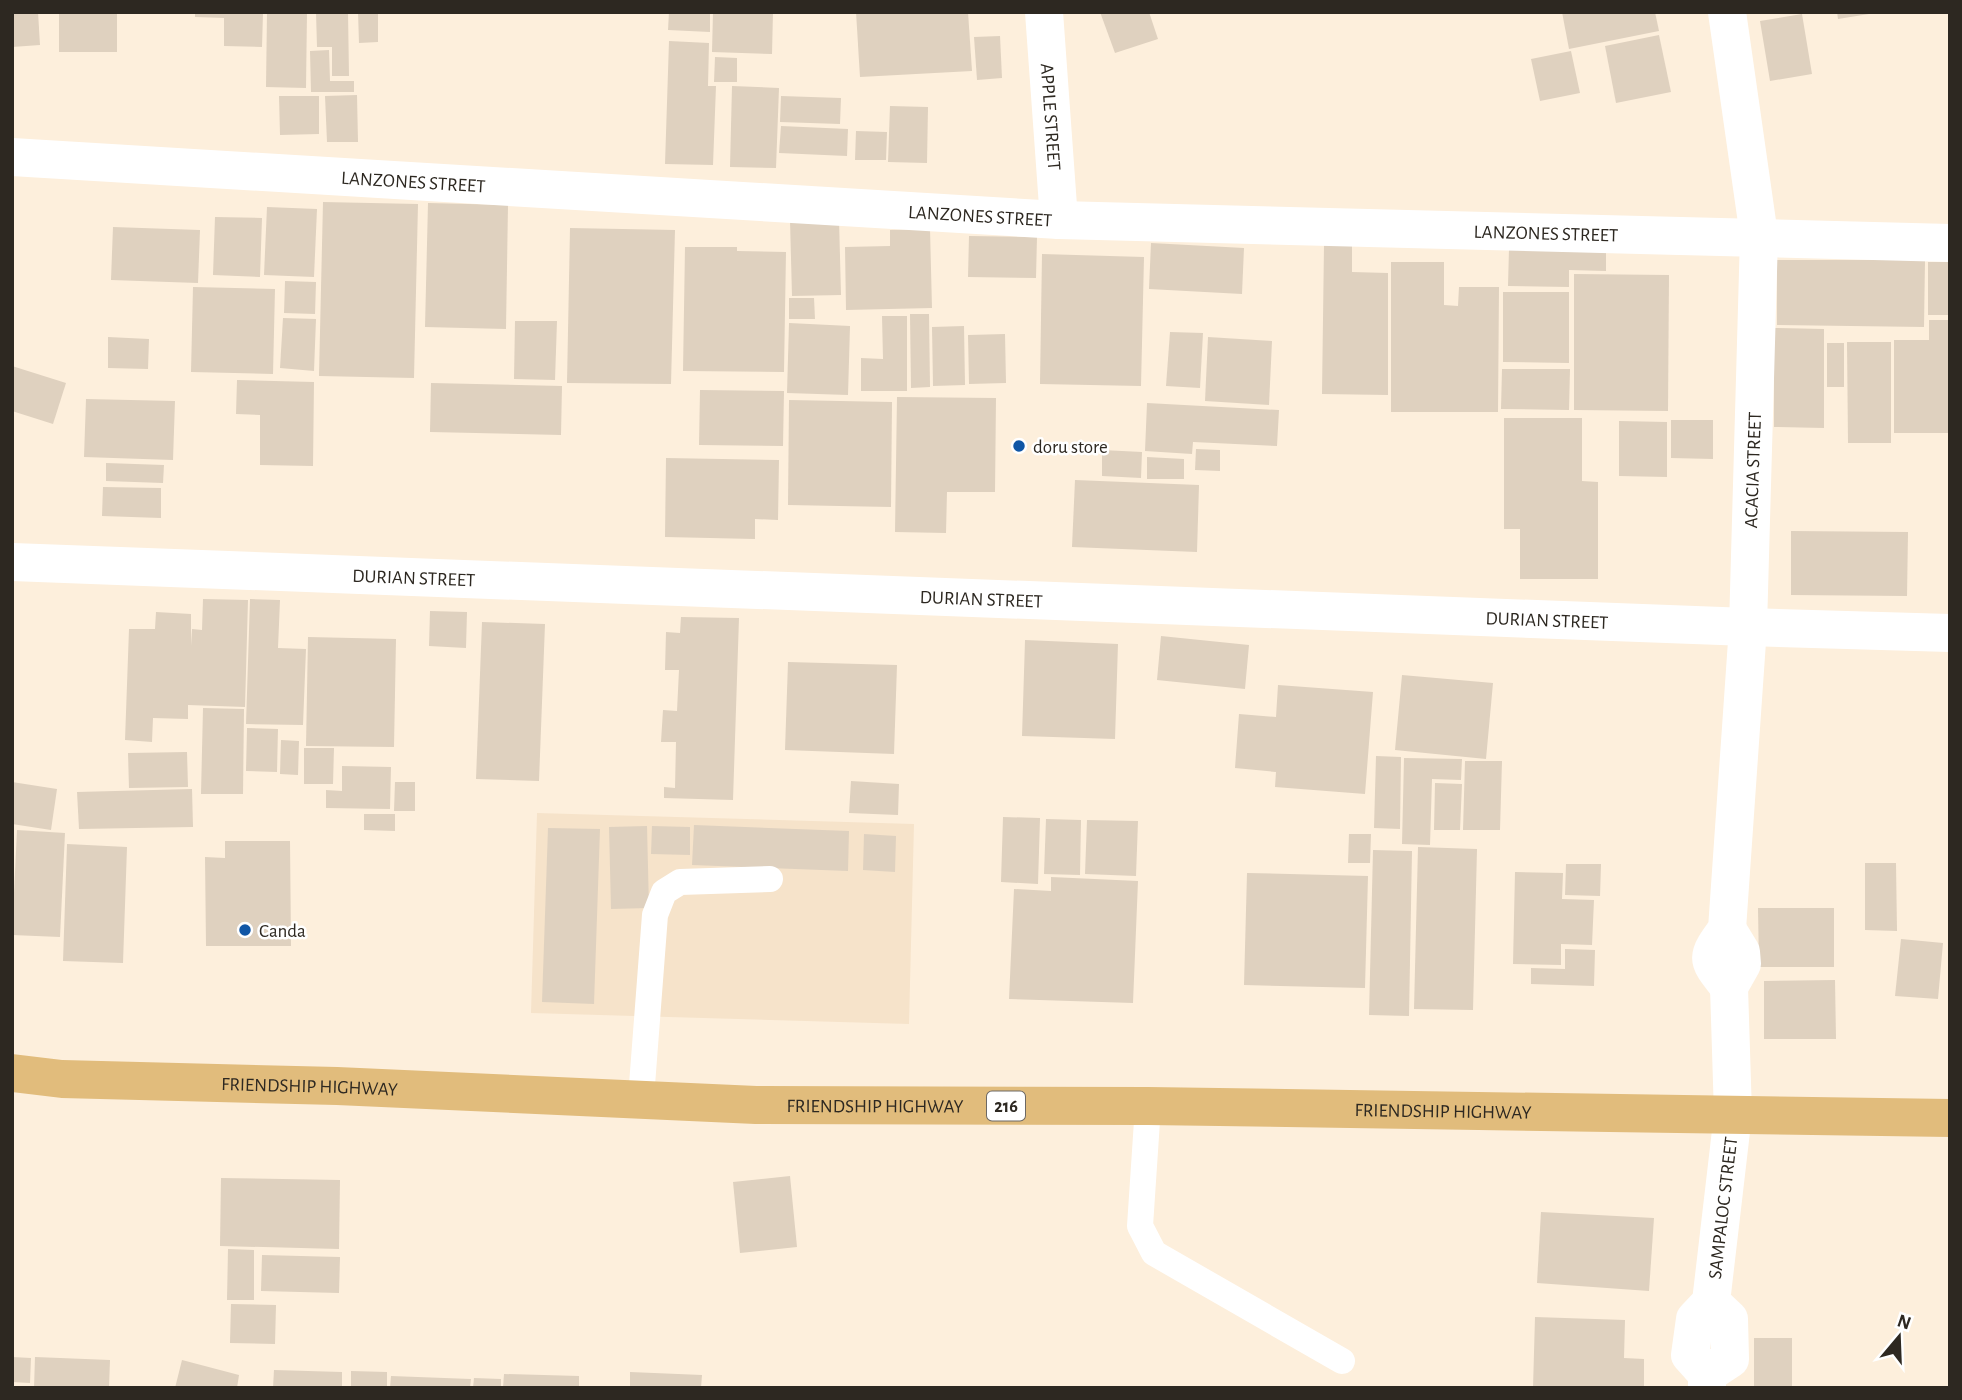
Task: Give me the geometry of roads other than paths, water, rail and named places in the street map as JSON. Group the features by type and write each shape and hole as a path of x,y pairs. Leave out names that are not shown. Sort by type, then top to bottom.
{"main road":[{"name":"FRIENDSHIP HIGHWAY","path":"12,1073 62,1079 337,1086 756,1105 1148,1106 1950,1118"}],"street":[{"name":"APPLE STREET","path":"1044,12 1059,220"},
{"name":"ACACIA STREET","path":"1727,12 1759,236 1748,627 1727,929 1741,952 1742,964 1729,987 1733,1114"},
{"name":"LANZONES STREET","path":"12,157 1059,220 1950,243"},
{"name":"DURIAN STREET","path":"12,562 1748,627 1950,632"},
{"name":"SAMPALOC STREET","path":"1707,1381 1730,1359 1729,1319 1711,1302 1733,1114"}],"lane":[{"path":"640,1098 655,915 664,892 680,882 770,879"},
{"path":"1148,1106 1140,1226 1154,1253 1342,1361"}],"place":[{"name":"doru store","path":"1019,446"},
{"name":"Canda","path":"245,930"}]}
